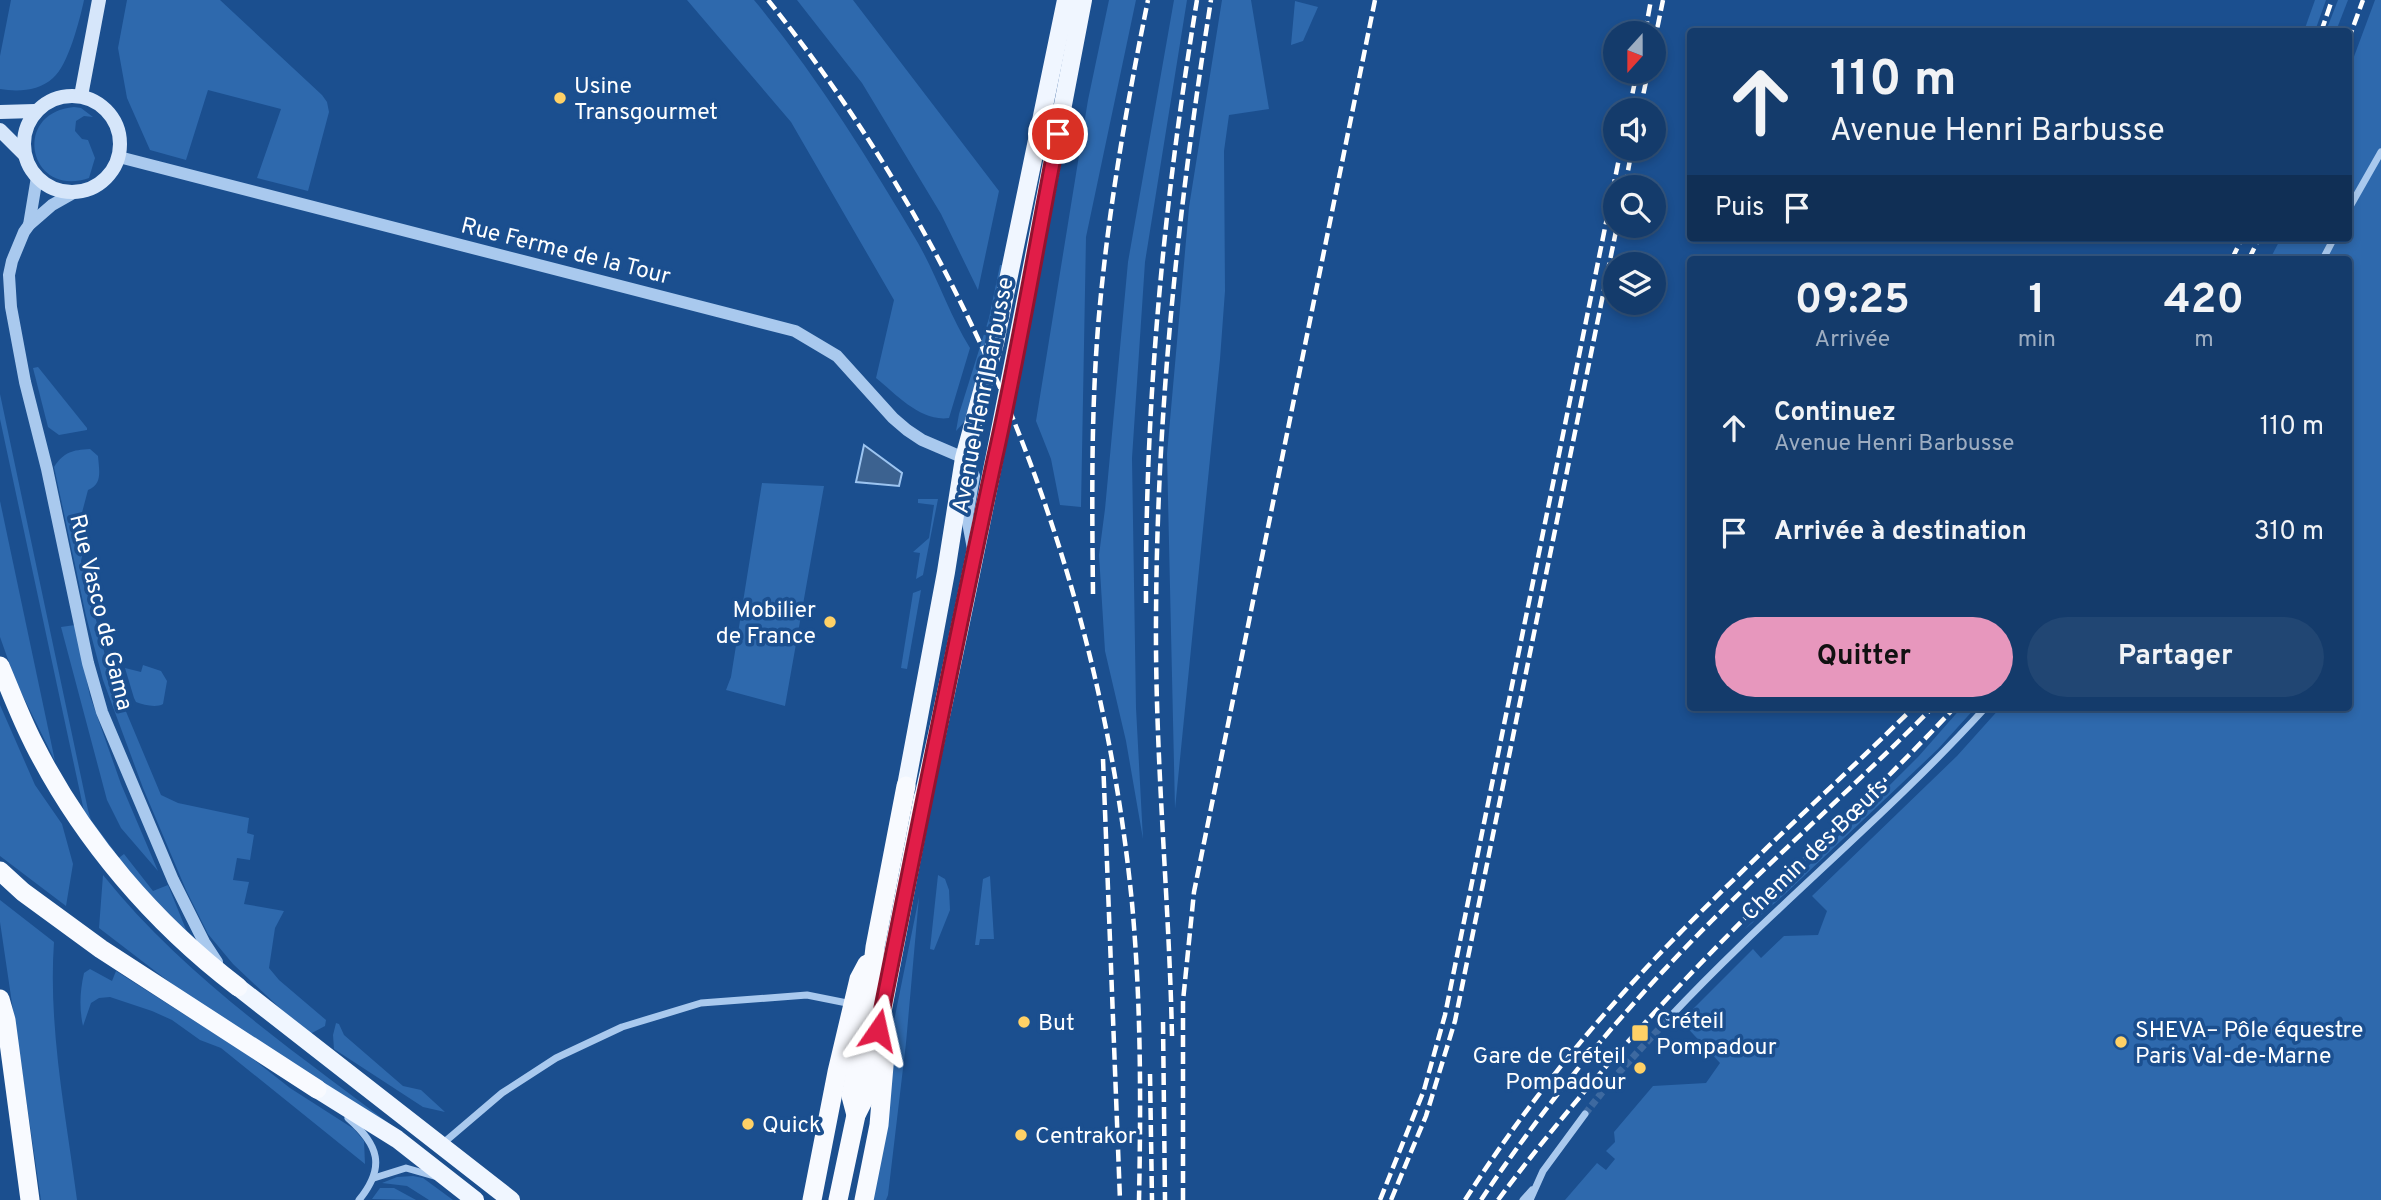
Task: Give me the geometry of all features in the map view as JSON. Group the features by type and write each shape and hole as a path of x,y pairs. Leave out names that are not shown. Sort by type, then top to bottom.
{"highway":[{"path":"0,666 34,745 75,814 151,911 199,958 237,987"},
{"path":"856,1115 851,1096 869,1000 875,947 906,786"},
{"path":"838,1200 856,1115 866,1095 923,798"},
{"path":"0,871 23,892 101,949 317,1089"},
{"path":"813,1200 836,1072 859,979 875,947"},
{"path":"0,999 6,1020 30,1200"},
{"path":"864,1200 879,1125 885,1049 878,1030"},
{"path":"0,1037 20,1200"}],"main road":[{"path":"81,96 99,0"},
{"name":"Avenue Henri Barbusse","path":"906,786 946,572 964,457 995,343 1066,0"},
{"name":"Avenue Henri Barbusse","path":"923,798 944,710 995,457 1083,0"},
{"path":"81,96 102,106 112,117 120,139 119,157 104,180 86,190 57,190 37,177 29,167 24,154 24,131 35,111 56,98 81,96"},
{"path":"0,112 35,111"},
{"path":"0,130 24,154"},
{"path":"237,987 511,1200"},
{"path":"317,1089 397,1139 471,1196"}],"street":[{"path":"2352,203 2381,152"},
{"name":"Rue Ferme de la Tour","path":"119,157 795,331 836,356 907,430 922,440 964,457"},
{"name":"Rue Vasco de Gama","path":"37,177 29,225 12,261 9,289 25,382 42,448 88,663 102,712 173,880 210,953 237,987"},
{"name":"Rue Vasco de Gama","path":"29,225 51,205 75,192"},
{"path":"964,457 974,476 967,517 974,555"},
{"name":"Chemin des Bœufs","path":"1669,1018 1724,961 1940,756 1982,711"},
{"path":"440,1145 502,1093 556,1058 622,1027 701,1003 807,995 853,1004"},
{"path":"317,1089 370,1140 375,1162 374,1178 359,1200"},
{"path":"1533,1200 1543,1171 1586,1114"},
{"path":"374,1178 406,1168 427,1173 471,1196"},
{"path":"1523,1200 1537,1184"}],"shaded area":[{"path":"11,0 84,0 73,42 64,63 53,78 35,88 0,89 0,56"},
{"path":"127,0 220,0 322,95 329,112 308,191 257,178 281,109 208,90 186,160 150,150 127,98 118,48"},
{"path":"687,0 754,0 820,87 860,149 918,243 970,348 949,418 919,412 876,378 894,300 791,122"},
{"path":"797,0 853,0 999,191 978,290 941,214 862,83"},
{"path":"1109,0 1136,0 1086,237 1081,507 1060,505 1051,459 1036,421 1088,100"},
{"path":"1174,0 1187,0 1145,262 1132,458 1136,708 1143,839 1126,741 1105,651 1099,555 1128,262"},
{"path":"1222,0 1251,0 1269,109 1229,115 1224,151 1225,291 1220,359 1175,809 1167,454 1189,207"},
{"path":"2315,0 2326,0 2316,28 2305,28"},
{"path":"2338,0 2348,0 2337,28 2327,28"},
{"path":"2375,0 2381,0 2381,1200 1565,1200 1597,1163 1606,1170 1615,1159 1606,1151 1615,1142 1614,1132 1653,1086 1706,1083 1720,1063 1681,1021 1753,949 1761,958 1784,936 1818,935 1827,911 1812,896 1957,756 1997,711 2352,711 2352,256 2272,256 2279,242 2352,242 2352,62"},
{"path":"1295,1 1318,7 1303,41 1291,45"},
{"path":"74,107 81,108 93,117 84,116 76,121 75,131 82,139 88,140 95,158 89,178 69,181 53,177 41,166 35,153 35,138 41,124 54,113"},
{"path":"1000,265 1003,265 995,323 965,421 956,431 989,318"},
{"path":"38,367 87,430 59,435 48,427 33,368"},
{"path":"0,394 88,810 91,820 115,852 112,855 85,816 0,419"},
{"path":"864,445 902,473 899,486 856,482"},
{"path":"90,449 98,456 99,476 96,484 88,490 75,539 87,535 81,561 109,671 161,795 178,803 249,818 247,833 254,835 250,860 237,858 233,880 249,882 244,904 284,911 275,928 269,968 279,980 326,1020 325,1026 310,1034 233,964 208,934 186,890 143,788 103,680 86,616 54,467 69,453"},
{"path":"762,483 824,486 785,706 726,690 731,677"},
{"path":"918,499 938,499 923,575 916,579 920,553 913,552 929,538 934,505 918,503"},
{"path":"0,501 55,761 16,682 0,637"},
{"path":"921,590 907,669 901,668 913,593"},
{"path":"75,625 90,696 121,784 158,871 121,828 107,800 61,627"},
{"path":"143,665 161,671 167,681 163,704 153,706 136,702 125,668 141,672"},
{"path":"0,705 35,785 62,824 73,864 66,906 0,856"},
{"path":"1958,711 1972,711 1938,749 1744,930 1918,757"},
{"path":"124,854 153,891 168,885 187,932 116,860"},
{"path":"103,875 135,913 207,982 403,1134 185,994 99,928"},
{"path":"938,875 945,879 949,890 950,910 934,950 930,949"},
{"path":"990,876 994,939 980,939 979,945 975,945 983,879"},
{"path":"919,897 906,1043 888,1195 886,1200 871,1200 884,1129 892,1031"},
{"path":"0,900 54,942 56,1039 77,1200 41,1200 0,922"},
{"path":"90,969 112,981 116,971 248,1055 290,1088 354,1129 364,1141 365,1164 221,1048 200,1040 172,1020 110,997 99,998 91,1003 83,1026 82,986 84,973"},
{"path":"336,1023 344,1035 403,1086 421,1090 445,1112 423,1107 334,1049"},
{"path":"397,1177 423,1178 453,1200 429,1200 407,1186 382,1183"},
{"path":"380,1188 394,1188 416,1200 372,1199"}],"tunnel":[{"path":"1585,1114 1611,1081 1669,1018"}],"railway":[{"path":"768,0 842,99 908,204 966,313 1016,425 1057,541 1091,660 1116,781 1132,903 1140,1051 1139,1200"},
{"path":"1093,594 1093,427 1098,327 1118,163 1148,0"},
{"path":"1146,603 1149,451 1159,300 1175,150 1197,0"},
{"path":"1172,1036 1156,671 1157,541 1165,386 1179,232 1211,0"},
{"path":"1183,1200 1183,1001 1194,892 1375,0"},
{"path":"1647,21 1651,0"},
{"path":"1659,21 1663,0"},
{"path":"2322,28 2332,0"},
{"path":"2352,30 2363,0"},
{"path":"1632,98 1634,84"},
{"path":"1643,98 1645,84"},
{"path":"1380,1200 1424,1090 1445,1015 1619,161"},
{"path":"1627,175 1630,161"},
{"path":"1391,1200 1426,1116 1455,1021 1615,238"},
{"path":"2233,256 2240,242"},
{"path":"2250,256 2257,242"},
{"path":"1465,1200 1528,1108 1623,993 1713,900 1910,711"},
{"path":"1481,1200 1552,1101 1603,1038 1657,978 1746,887 1929,711"},
{"path":"1498,1200 1587,1088 1651,1016 1951,711"},
{"path":"1103,759 1120,1200"},
{"path":"1163,1022 1165,1200"},
{"path":"1150,1074 1152,1200"}],"place":[{"name":"Usine Transgourmet","path":"560,98"},
{"name":"Mobilier de France","path":"830,622"},
{"name":"But","path":"1024,1022"},
{"name":"Créteil Pompadour","path":"1640,1033"},
{"name":"SHEVA– Pôle équestre Paris Val-de-Marne","path":"2121,1042"},
{"name":"Gare de Créteil Pompadour","path":"1640,1068"},
{"name":"Quick","path":"748,1124"},
{"name":"Centrakor","path":"1021,1135"}],"route":[{"path":"878,1030 1058,134"}]}
